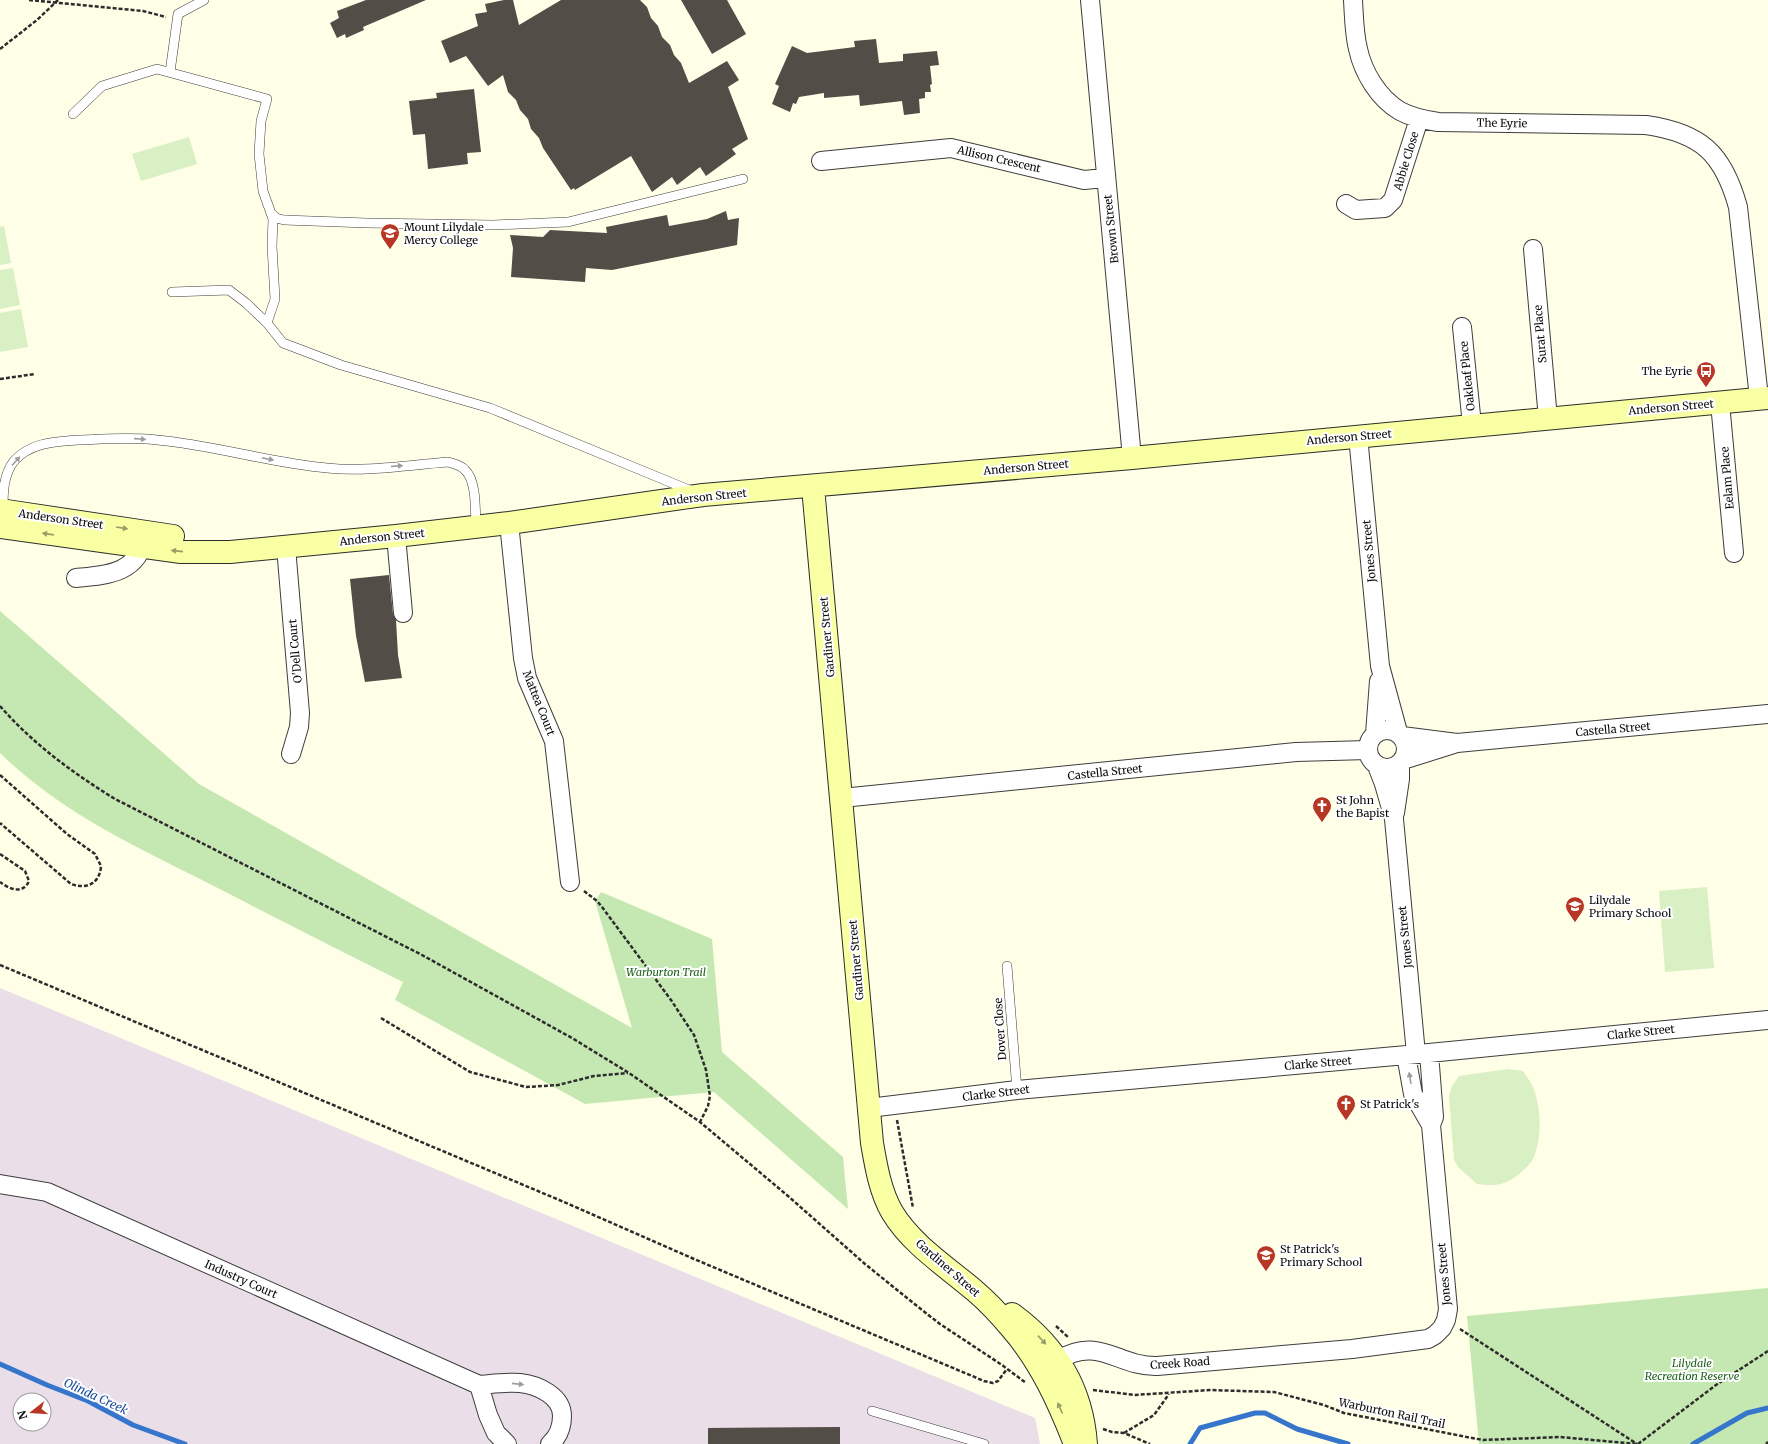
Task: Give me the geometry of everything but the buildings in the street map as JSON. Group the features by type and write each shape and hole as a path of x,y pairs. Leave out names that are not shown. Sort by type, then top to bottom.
{"main road":[{"name":"Anderson Street","path":"1,516 144,539 181,552 216,553 286,548 509,523 703,495 1132,458 1763,398"},
{"name":"Gardiner Street","path":"813,486 872,1143 878,1174 893,1214 918,1242 976,1293 1021,1321 1036,1334 1051,1367"},
{"path":"1051,1367 1073,1386 1081,1414 1094,1438"},
{"path":"1051,1367 1058,1404 1075,1444"}],"street":[{"name":"Brown Street","path":"1090,0 1105,178 1132,458"},
{"name":"The Eyrie","path":"1353,0 1357,47 1364,68 1378,92 1399,110 1419,119 1438,122 1646,125 1666,128 1683,133 1703,145 1719,161 1731,184 1738,207 1763,398"},
{"name":"Abbie Close","path":"1346,204 1356,210 1385,208 1394,200 1419,119"},
{"name":"Allison Crescent","path":"821,161 951,148 1084,180 1105,178"},
{"name":"Surat Place","path":"1533,249 1548,419"},
{"name":"Oakleaf Place","path":"1462,327 1472,425"},
{"name":"Eelam Place","path":"1720,403 1734,553"},
{"name":"Jones Street","path":"1358,436 1380,666 1375,734"},
{"name":"Mattea Court","path":"509,523 523,658 527,678 554,741 570,882"},
{"path":"396,536 403,613"},
{"path":"76,578 102,576 120,571 134,560 144,539"},
{"name":"O'Dell Court","path":"286,548 300,713 299,728 291,754"},
{"name":"Jones Street","path":"1380,666 1400,734"},
{"name":"Castella Street","path":"1402,762 1457,743 1768,714"},
{"path":"1386,729 1400,734 1407,748 1402,762 1388,768 1377,766 1369,756 1368,750 1371,738 1375,734 1386,729"},
{"name":"Castella Street","path":"1400,734 1457,743"},
{"name":"Castella Street","path":"842,798 1296,752 1368,750"},
{"name":"Jones Street","path":"1394,819 1402,762"},
{"name":"Jones Street","path":"1258,1356 1267,1358 1428,1339 1439,1332 1446,1320 1448,1309 1430,1125 1413,1094 1417,1054 1394,819 1377,766"},
{"name":"Clarke Street","path":"869,1108 1017,1090 1417,1054 1768,1020"},
{"name":"Industry Court","path":"0,1184 47,1192 479,1385 521,1383 552,1395 562,1410 562,1423 559,1432 550,1444"},
{"name":"Creek Road","path":"1051,1367 1094,1350 1131,1362 1151,1366 1258,1356"},
{"path":"479,1385 488,1415 496,1433 507,1444"}],"lane":[{"path":"170,72 178,14 204,0"},
{"path":"73,114 102,86 157,69 267,99 261,121 259,154 263,191 272,214 274,299 267,323"},
{"path":"272,214 276,218 284,220 367,223 493,225 568,222 743,179"},
{"path":"172,292 229,290 246,303 267,323 283,343 341,365 490,408 703,495"},
{"path":"1,516 4,484 9,469 14,461 28,450 47,443 121,438 188,444 271,460 328,468 357,469 448,462 458,465 466,470 471,478 476,526"},
{"name":"Dover Close","path":"1007,966 1017,1090"},
{"path":"872,1411 984,1444"}],"path":[{"path":"29,0 143,11 177,20"},
{"path":"0,49 37,20 58,0"},
{"path":"0,379 35,374"},
{"path":"0,706 53,758 76,775 115,799 422,955 572,1038 629,1073 700,1122 788,1196 865,1264 940,1324 1007,1369 1051,1367 1067,1334 1054,1325"},
{"path":"0,775 67,834 95,854 101,866 99,877 89,886 83,887 71,884 0,823"},
{"path":"0,854 25,871 30,881 26,886 19,890 7,887 0,882"},
{"path":"570,882 597,901 602,907 671,1000 694,1035 706,1070 710,1093 708,1106 700,1122"},
{"path":"0,965 564,1202 694,1259 984,1381 995,1383 1007,1369"},
{"path":"381,1018 470,1072 526,1087 558,1085 594,1076 629,1073"},
{"path":"896,1117 914,1211"},
{"path":"1446,1320 1638,1444 1716,1385 1768,1350"},
{"name":"Warburton Rail Trail","path":"1093,1397 1091,1390 1135,1395 1230,1390 1274,1392 1317,1403 1344,1413 1483,1440 1560,1438 1638,1444"},
{"path":"1124,1433 1154,1415 1170,1394"},
{"path":"1094,1438 1101,1428 1100,1424"},
{"path":"1101,1428 1112,1432 1124,1433 1150,1444"}],"shaded area":[{"path":"0,988 1035,1418 1040,1444 0,1444"}],"green space":[{"path":"189,137 197,164 141,181 132,154"},
{"path":"4,226 11,263 0,265 0,227"},
{"path":"13,268 20,305 0,309 0,270"},
{"path":"21,309 28,347 0,352 0,313"},
{"name":"Warburton Trail","path":"0,611 199,784 632,1028 595,901 601,892 712,939 722,1052 843,1157 848,1209 714,1092 585,1104 395,1000 403,982 123,840 71,809 46,792 0,753"},
{"path":"1707,887 1714,968 1665,972 1659,891"},
{"path":"1508,1069 1523,1071 1533,1087 1538,1106 1540,1123 1537,1149 1532,1161 1512,1179 1497,1185 1477,1184 1459,1168 1454,1160 1449,1096 1452,1086 1459,1076"},
{"name":"Lilydale Recreation Reserve","path":"1768,1288 1768,1444 1479,1444 1467,1316"}],"waterway":[{"name":"Olinda Creek","path":"0,1364 88,1401 133,1425 185,1444"},
{"name":"Olinda Creek","path":"1693,1444 1747,1413 1768,1408"},
{"name":"Olinda Creek","path":"1190,1444 1200,1428 1255,1413 1265,1413 1297,1429 1348,1444"}],"place":[{"name":"Mount Lilydale Mercy College","path":"390,250"},
{"name":"The Eyrie","path":"1706,388"},
{"name":"St John the Bapist","path":"1322,823"},
{"name":"Lilydale Primary School","path":"1575,923"},
{"name":"St Patrick's","path":"1346,1121"},
{"name":"St Patrick's Primary School","path":"1266,1272"}]}
